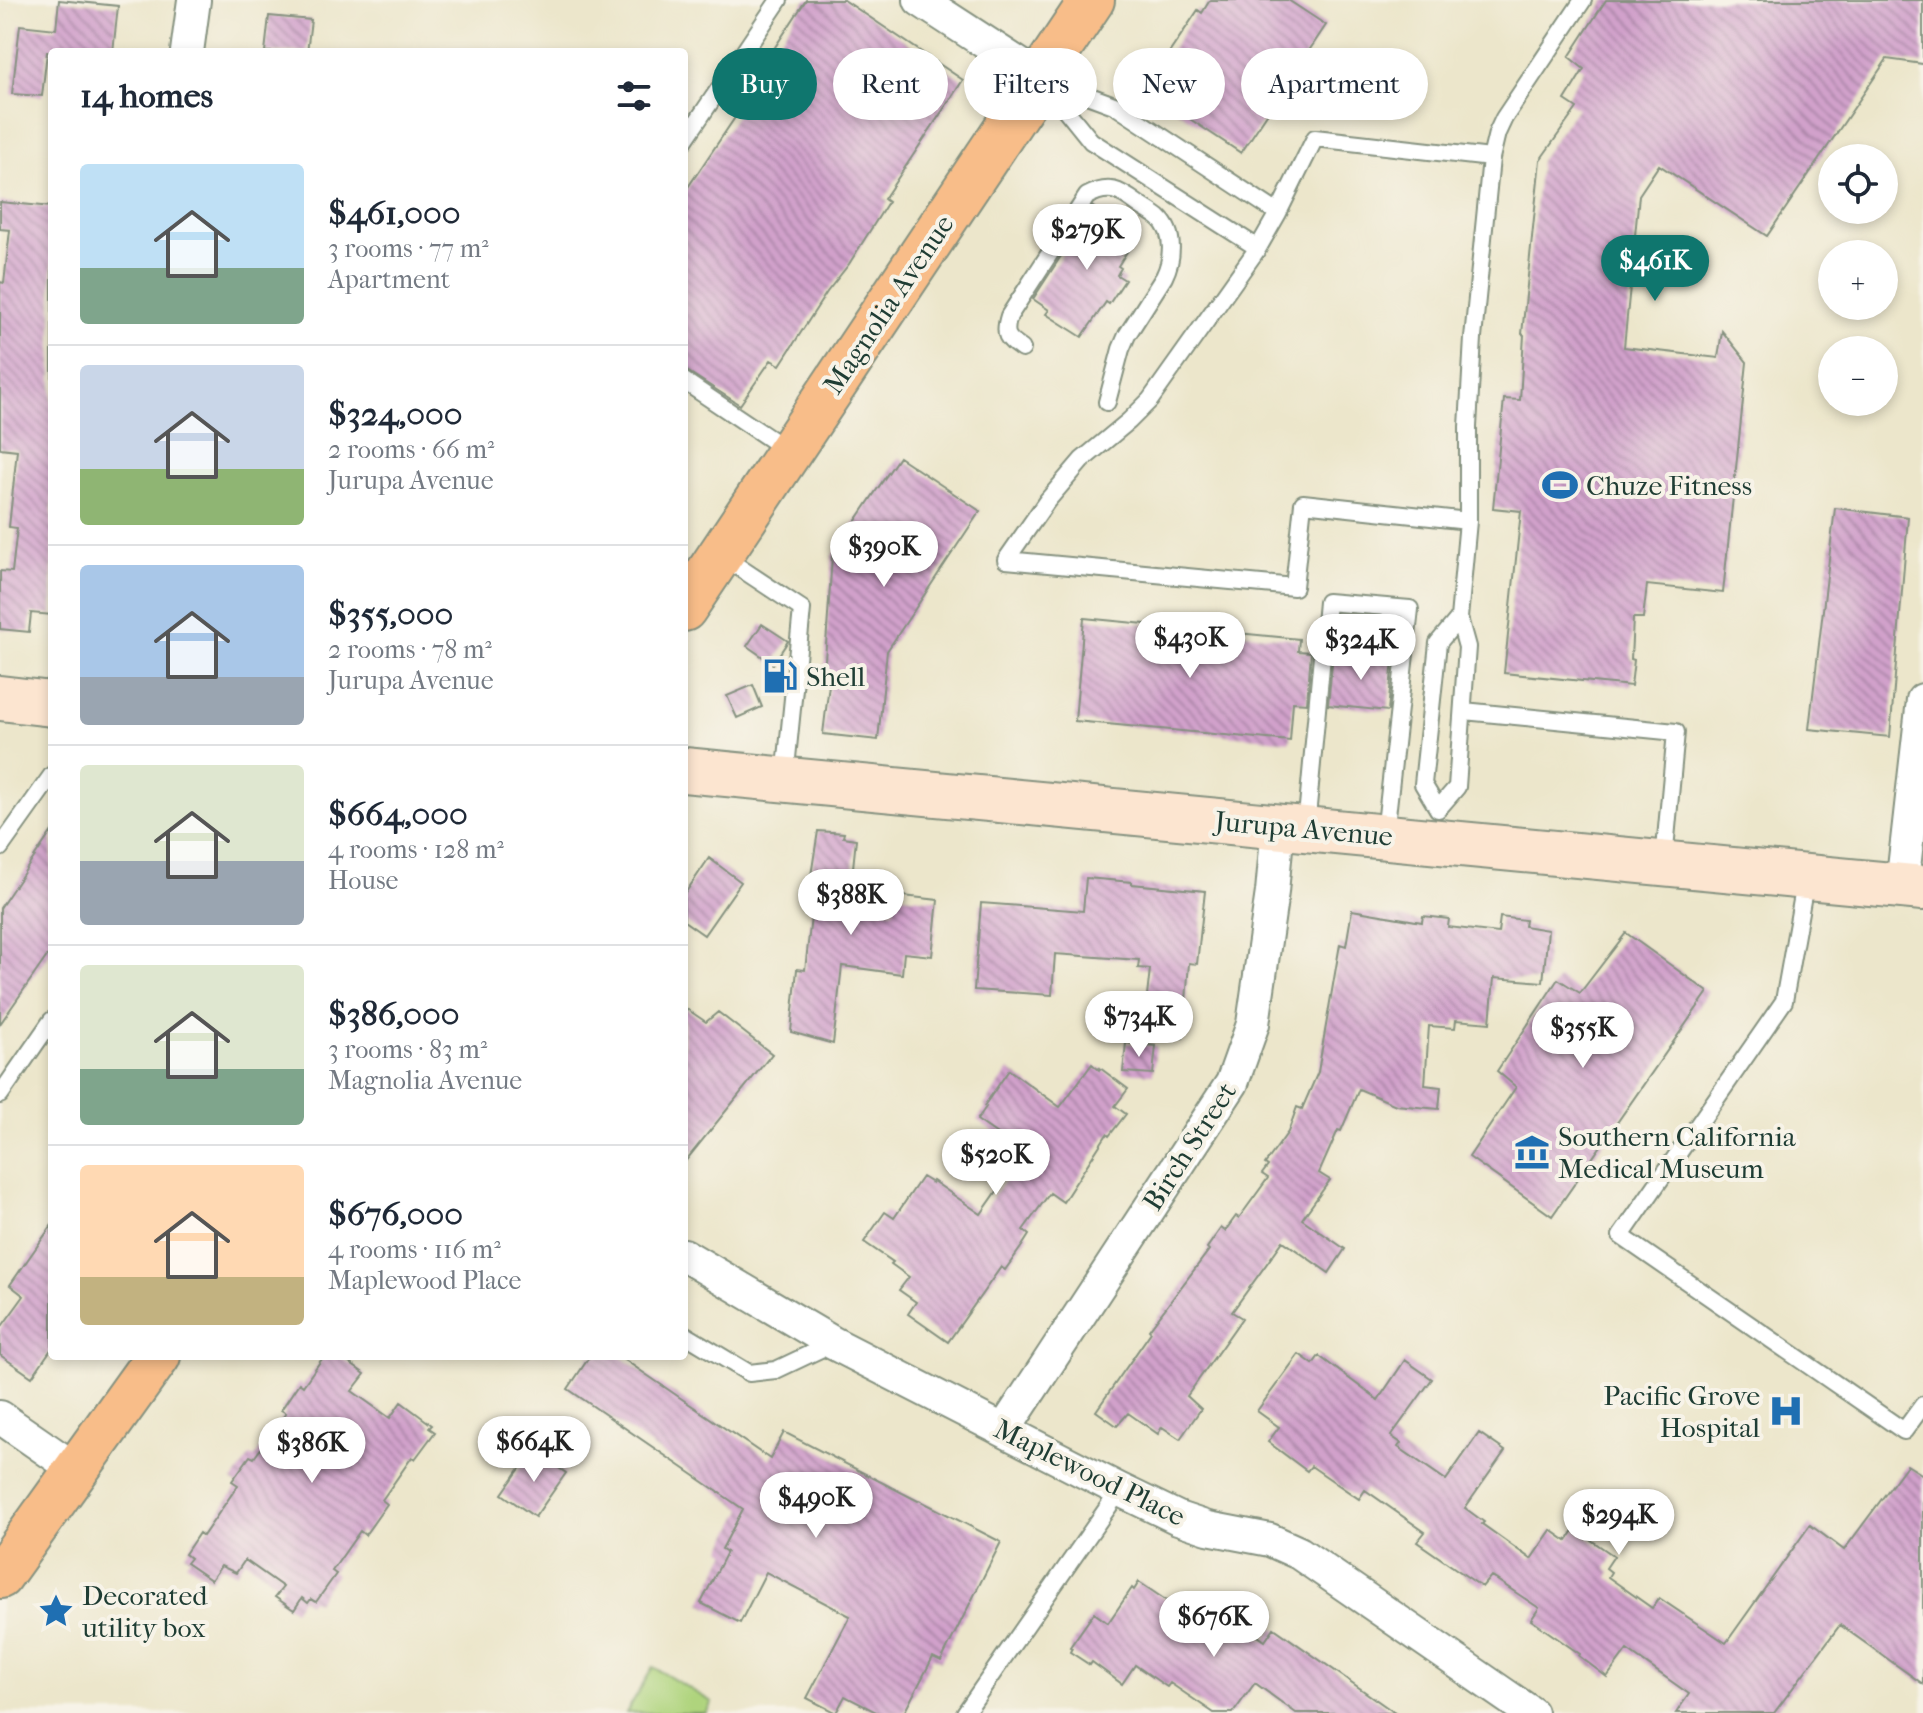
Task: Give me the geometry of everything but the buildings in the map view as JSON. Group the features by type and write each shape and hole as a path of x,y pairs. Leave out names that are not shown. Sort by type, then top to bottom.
{"main road":[{"name":"Magnolia Avenue","path":"1060,48 1092,0"},
{"name":"Magnolia Avenue","path":"688,598 721,555 1012,120"},
{"path":"0,698 48,704"},
{"name":"Jurupa Avenue","path":"688,770 1385,835 1436,825 1664,864 1912,887"},
{"path":"0,1576 155,1360"}],"street":[{"path":"188,48 194,0"},
{"path":"920,0 994,48"},
{"path":"1912,887 1923,700"},
{"name":"Birch Street","path":"1004,1430 1232,1083 1253,1024 1272,892 1292,827"},
{"name":"Maplewood Place","path":"688,1257 833,1343 1120,1490 1178,1518 1208,1528 1270,1540 1299,1553 1531,1713"},
{"path":"0,1417 75,1469"}],"lane":[{"path":"688,135 779,0"},
{"path":"1436,825 1457,787 1464,711 1467,647 1459,618 1468,521 1468,427 1491,158 1504,118 1583,0"},
{"path":"1097,99 1114,105 1278,213"},
{"path":"1074,120 1091,141 1258,248"},
{"path":"1468,521 1303,503 1294,587 1006,560 1047,501 1082,460 1150,400 1258,248 1315,138 1491,158"},
{"path":"1022,349 1008,340 1009,316 1087,196 1105,189 1126,195 1166,227 1170,258 1164,277 1127,335 1107,402"},
{"path":"688,384 790,452"},
{"path":"721,555 802,609 785,779"},
{"path":"1292,827 1327,602 1410,609 1385,835"},
{"path":"1436,825 1423,784 1438,643 1459,618"},
{"path":"1464,711 1676,732 1664,864"},
{"path":"0,848 48,781"},
{"path":"1806,877 1784,1001 1621,1236 1904,1431 1923,1405"},
{"path":"0,1095 48,1026"},
{"path":"688,1336 749,1373 776,1370 833,1343"},
{"path":"965,1713 1120,1490"}],"green space":[{"path":"653,1667 712,1702 706,1713 626,1713"}],"place":[{"name":"Chuze Fitness","path":"1560,485"},
{"name":"Shell","path":"780,676"},
{"name":"Southern California Medical Museum","path":"1532,1152"},
{"name":"Pacific Grove Hospital","path":"1786,1411"},
{"name":"Decorated utility box","path":"56,1611"}]}
